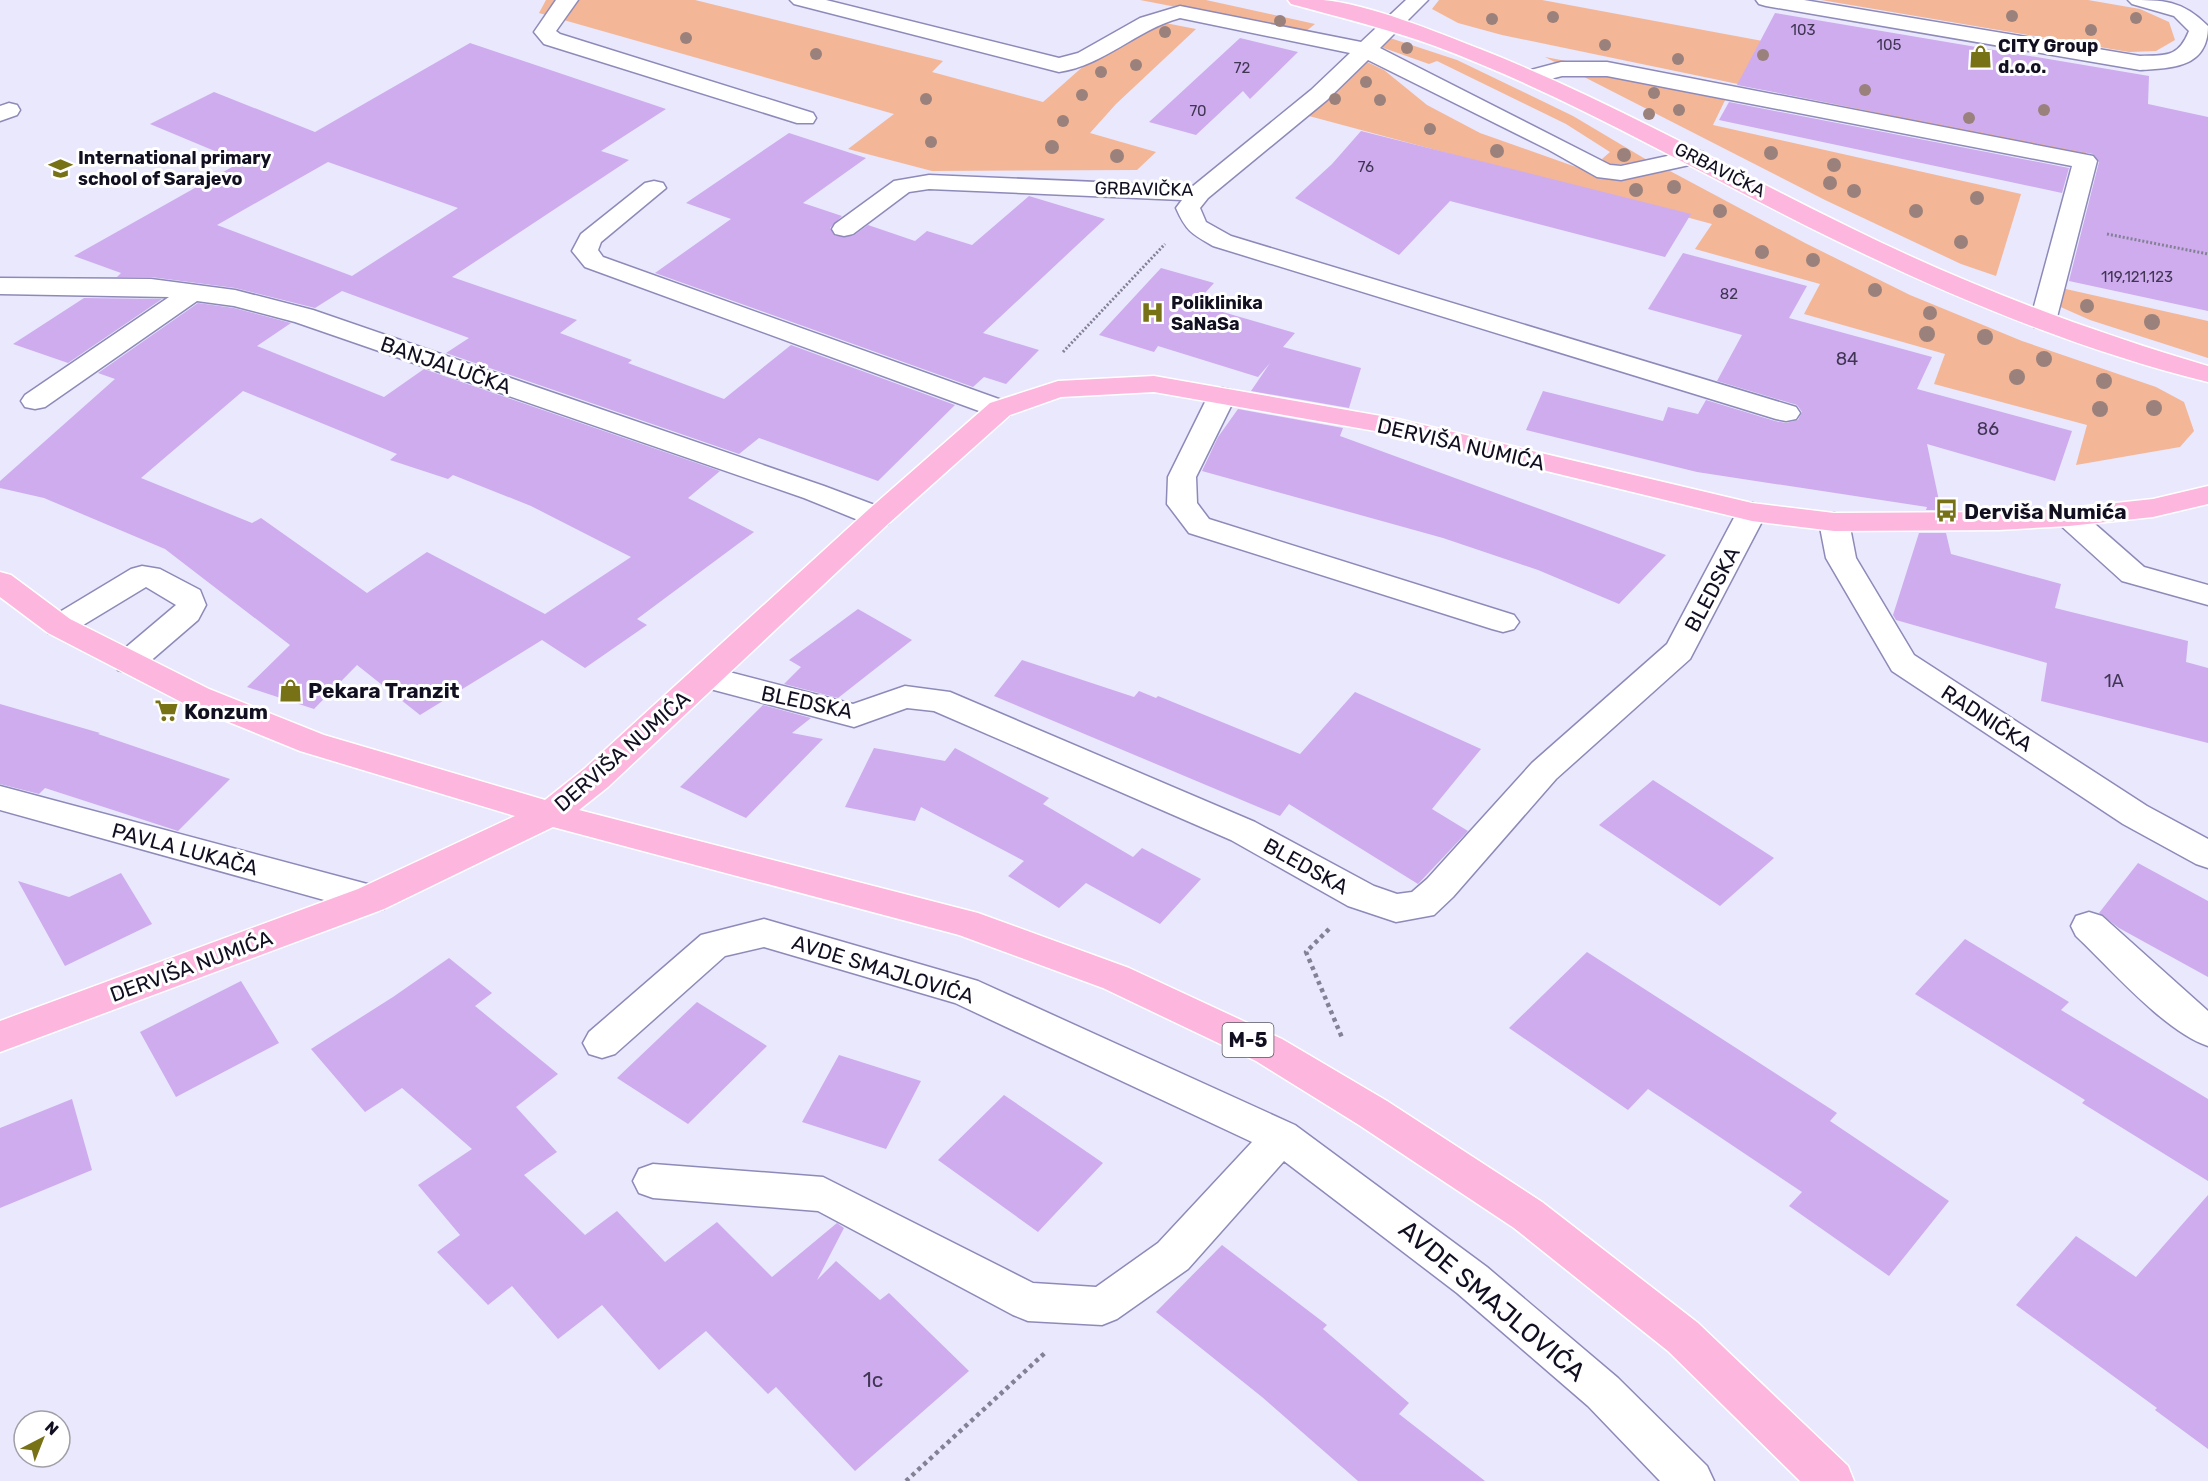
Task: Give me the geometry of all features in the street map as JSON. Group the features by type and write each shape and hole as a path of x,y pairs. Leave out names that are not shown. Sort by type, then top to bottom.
{"main road":[{"name":"GRBAVIČKA","path":"1298,0 1396,24 1531,77 1879,251 2043,321 2157,360 2208,374"},
{"name":"DERVIŠA NUMIĆA","path":"0,1037 371,899 550,814 596,778 878,517 1000,409 1058,389 1154,384 1398,427 1752,512 1834,522 1999,521 2069,517 2153,508 2208,495"},
{"name":"M-5","path":"0,582 59,626 198,697 312,743 550,814 964,923 1116,978 1269,1050 1373,1113 1528,1215 1683,1336 1832,1481"}],"street":[{"path":"567,0 548,24 545,32 552,39 805,118"},
{"path":"801,0 1059,65 1074,63 1152,18 1180,12 1366,50 1557,145 1605,172 1621,173 1695,157"},
{"name":"GRBAVIČKA","path":"844,229 902,186 929,182 1199,193 1319,95 1396,24 1418,0"},
{"path":"1766,0 2140,63 2179,60 2194,48 2200,30 2181,12 2139,0"},
{"path":"1531,77 1574,68 1633,72 2085,161 2043,321"},
{"path":"654,188 590,239 585,251 594,262 1000,409"},
{"path":"1199,193 1188,208 1196,226 1222,241 1786,413"},
{"name":"BANJALUČKA","path":"0,286 151,287 235,298 304,316 814,492 878,517"},
{"path":"35,401 193,292"},
{"path":"1221,396 1182,477 1182,504 1199,526 1503,622"},
{"name":"BLEDSKA","path":"706,677 854,716 905,697 939,700 1243,831 1361,896 1396,908 1421,905 1440,888 1544,771 1679,651 1752,512"},
{"path":"2069,517 2133,574 2208,595"},
{"name":"RADNIČKA","path":"1834,522 1841,558 1903,663 2135,815 2208,855"},
{"path":"59,626 142,576 149,576 189,597 191,605 188,613 129,662"},
{"name":"PAVLA LUKAČA","path":"0,798 371,899"},
{"path":"2089,926 2179,1010 2208,1031"},
{"name":"AVDE SMAJLOVIĆA","path":"602,1043 714,945 764,933 964,991 1281,1137 1438,1252 1472,1280 1603,1392 1691,1481"},
{"path":"653,1181 823,1194 1028,1302 1102,1306 1173,1256 1281,1137"}],"path":[{"path":"2068,227 2208,254"},
{"path":"1058,389 1047,369 1146,266"},
{"path":"1345,1043 1306,952 1361,896"},
{"path":"906,1481 1096,1305"}],"shaded area":[{"path":"546,0 695,0 943,61 932,72 1043,102 1123,31 1155,21 1196,29 1116,104 1090,133 1156,152 1137,170 932,171 848,149 894,114 539,13"},
{"path":"1140,0 1206,0 1315,24 1305,32"},
{"path":"1439,0 1542,0 2100,104 2085,156 1502,35 1458,23 1432,9"},
{"path":"1821,0 2088,0 2140,9 2169,22 2175,40 2156,51 2129,52"},
{"path":"1390,38 1457,60 1573,116 1647,160 1610,166 1602,159 1610,152 1566,124 1437,61 1429,64 1378,46"},
{"path":"1545,57 1729,92 1713,125 2021,194 1996,276 1961,264 1825,200"},
{"path":"1363,60 1384,70 1427,105 1480,133 1607,178 1670,171 1805,243 1910,295 2022,341 2156,387 2184,402 2194,431 2180,447 2076,465 2087,425 1934,384 1945,354 1804,314 1820,284 1695,249 1712,224 1309,116"},
{"path":"2048,285 2208,321 2208,358 2090,320 2056,305"}],"building":[{"path":"1775,13 2149,76 2148,104 2208,117 2208,311 2069,281 2099,162 2093,154 1737,85"},
{"path":"1240,38 1298,52 1250,99 1243,91 1196,135 1149,122"},
{"path":"470,43 666,109 601,151 629,160 452,277 577,320 560,333 632,360 628,363 724,399 791,345 955,405 878,481 759,438 739,454 446,353 469,338 342,291 315,308 235,288 151,277 117,277 121,273 74,256 241,162 150,124 214,92 315,132","holes":["328,162 458,208 352,276 217,225"]},
{"path":"1729,102 2069,168 2062,193 1719,120"},
{"path":"1361,131 1691,214 1665,257 1450,201 1399,255 1295,198 1332,164"},
{"path":"789,133 866,158 803,203 842,216 830,228 835,236 853,236 868,225 915,241 927,231 972,245 1029,196 1105,219 983,333 1039,350 1006,384 984,377 973,387 655,273 731,219 686,203"},
{"path":"1683,253 1807,286 1789,318 1932,357 1917,389 2072,431 2055,481 1927,444 1941,510 1926,510 1927,507 1697,472 1526,430 1543,391 1663,421 1668,407 1698,414 1706,400 1775,421 1786,423 1798,420 1802,412 1797,405 1717,381 1742,335 1648,309"},
{"path":"1161,268 1214,283 1195,304 1295,333 1283,347 1361,368 1349,408 1251,391 1270,363 1258,377 1158,346 1154,352 1099,335"},
{"path":"84,298 162,299 68,363 13,344"},
{"path":"198,303 234,308 291,323 257,346 384,397 424,369 720,471 688,498 754,532 637,619 647,625 585,668 542,640 420,715 357,665 314,709 247,687 290,645 165,549 44,498 0,488 0,481 115,379 98,373","holes":["243,391 397,454 390,460 448,479 453,475 531,506 631,557 545,614 427,552 367,593 261,518 252,523 141,478"]},
{"path":"1238,409 1343,428 1340,436 1666,555 1619,604 1538,570 1443,538 1202,471 1218,437"},
{"path":"1919,533 1946,533 1951,554 2061,584 2055,608 2188,641 2186,662 2208,668 2208,743 2041,701 2047,663 1896,620 1893,615"},
{"path":"858,609 912,640 838,698 784,684 801,667 789,660"},
{"path":"1022,660 1134,697 1139,691 1156,698 1158,696 1300,754 1355,692 1481,749 1432,809 1468,831 1418,884 1289,804 1280,816 994,696"},
{"path":"0,704 100,733 98,734 230,779 178,831 45,788 39,794 0,784"},
{"path":"763,705 811,718 792,733 823,739 746,818 680,787"},
{"path":"874,748 945,761 955,748 1049,798 1043,804 1133,857 1142,848 1201,879 1160,924 1086,883 1059,908 1008,876 1024,861 921,807 915,821 845,807"},
{"path":"1653,780 1774,858 1720,906 1599,825"},
{"path":"2138,863 2208,901 2208,977 2119,928 2099,913"},
{"path":"121,873 152,924 65,966 18,881 69,897"},
{"path":"1965,939 2069,1002 2061,1010 2208,1099 2208,1181 2082,1103 2085,1100 1915,994"},
{"path":"1587,952 1837,1113 1830,1121 1949,1201 1889,1276 1789,1206 1802,1192 1648,1089 1628,1110 1509,1028"},
{"path":"449,958 492,993 475,1006 558,1074 516,1107 557,1152 524,1175 585,1235 617,1211 665,1262 717,1222 772,1277 837,1223 844,1228 817,1280 836,1261 880,1300 889,1293 969,1371 855,1471 776,1387 768,1394 706,1331 659,1370 602,1305 558,1339 512,1286 488,1305 437,1252 460,1235 418,1185 472,1149 402,1088 365,1112 311,1049"},
{"path":"241,981 279,1043 176,1097 140,1032"},
{"path":"697,1002 767,1046 688,1124 617,1078"},
{"path":"839,1055 921,1081 886,1149 802,1122"},
{"path":"1004,1095 1103,1163 1038,1232 938,1160"},
{"path":"72,1099 92,1170 0,1208 0,1128"},
{"path":"2208,1195 2208,1449 2155,1410 2157,1408 2016,1305 2076,1236 2136,1277"},
{"path":"1222,1245 1327,1325 1323,1329 1409,1403 1399,1414 1485,1481 1358,1481 1262,1397 1156,1312"}],"place":[{"name":"CITY Group d.o.o.","path":"1980,56"},
{"name":"International primary school of Sarajevo","path":"60,168"},
{"name":"Poliklinika SaNaSa","path":"1153,313"},
{"name":"Derviša Numića","path":"1946,511"},
{"name":"Pekara Tranzit","path":"290,690"},
{"name":"Konzum","path":"166,711"}]}
